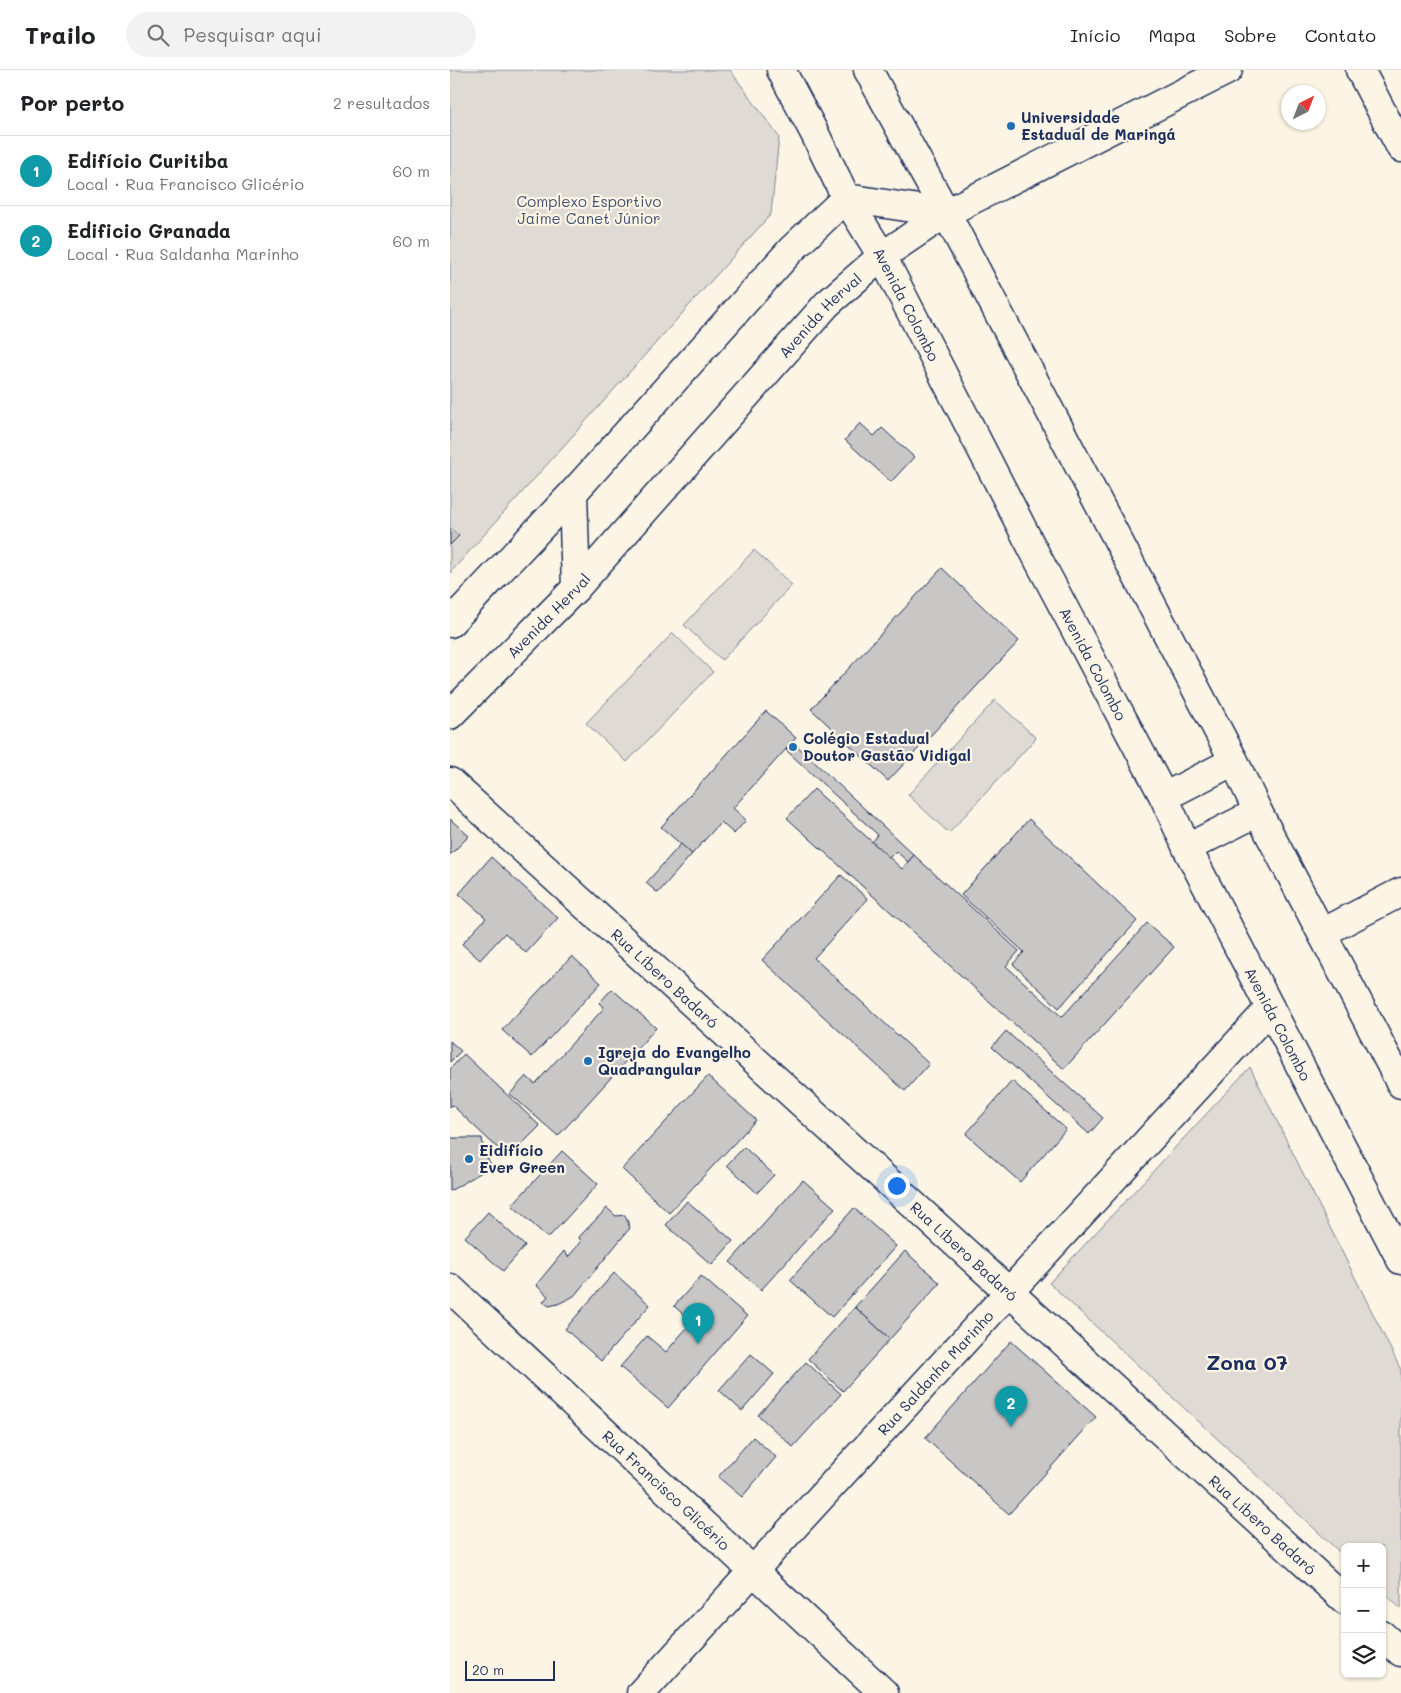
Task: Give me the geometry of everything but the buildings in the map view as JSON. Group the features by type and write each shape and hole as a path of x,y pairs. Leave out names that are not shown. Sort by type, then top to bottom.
{"main road":[{"name":"Avenida Colombo","path":"781,70 846,198 882,256 1164,797 1187,848 1401,1260"},
{"path":"868,70 946,213 1234,761 1258,812 1401,1084"},
{"name":"Avenida Herval","path":"450,715 576,588 828,304 882,256 946,213 1228,70"},
{"path":"1360,70 1401,148"},
{"path":"450,623 573,493 791,250 846,198 946,213"},
{"path":"573,493 576,588"},
{"path":"1164,797 1234,761"},
{"name":"Rua Líbero Badaró","path":"450,782 1341,1596"},
{"path":"1187,848 1258,812"},
{"path":"1322,933 1401,892"},
{"name":"Rua Saldanha Marinho","path":"641,1693 1270,1008"},
{"name":"Rua Francisco Glicério","path":"450,1288 884,1693"},
{"path":"1386,1639 1401,1652"}],"green space":[{"name":"Complexo Esportivo Jaime Canet Júnior","path":"450,70 730,70 779,137 771,214 450,573"},
{"path":"754,550 792,585 722,660 684,625"},
{"path":"673,633 713,672 627,762 586,723"},
{"path":"995,700 1036,738 949,833 908,795"},
{"path":"1250,1067 1401,1370 1401,1609 1386,1595 1386,1543 1341,1543 1341,1553 1049,1283"}],"place":[{"name":"Universidade Estadual de Maringá","path":"1011,126"},
{"name":"Colégio Estadual Doutor Gastão Vidigal","path":"793,747"},
{"name":"Igreja do Evangelho Quadrangular","path":"588,1061"},
{"name":"Eidifício Ever Green","path":"469,1159"},
{"name":"Edifício Curitiba","path":"698,1344"},
{"name":"Edificio Granada","path":"1011,1427"}],"district":[{"name":"Zona 07","path":"1247,1362"}]}
